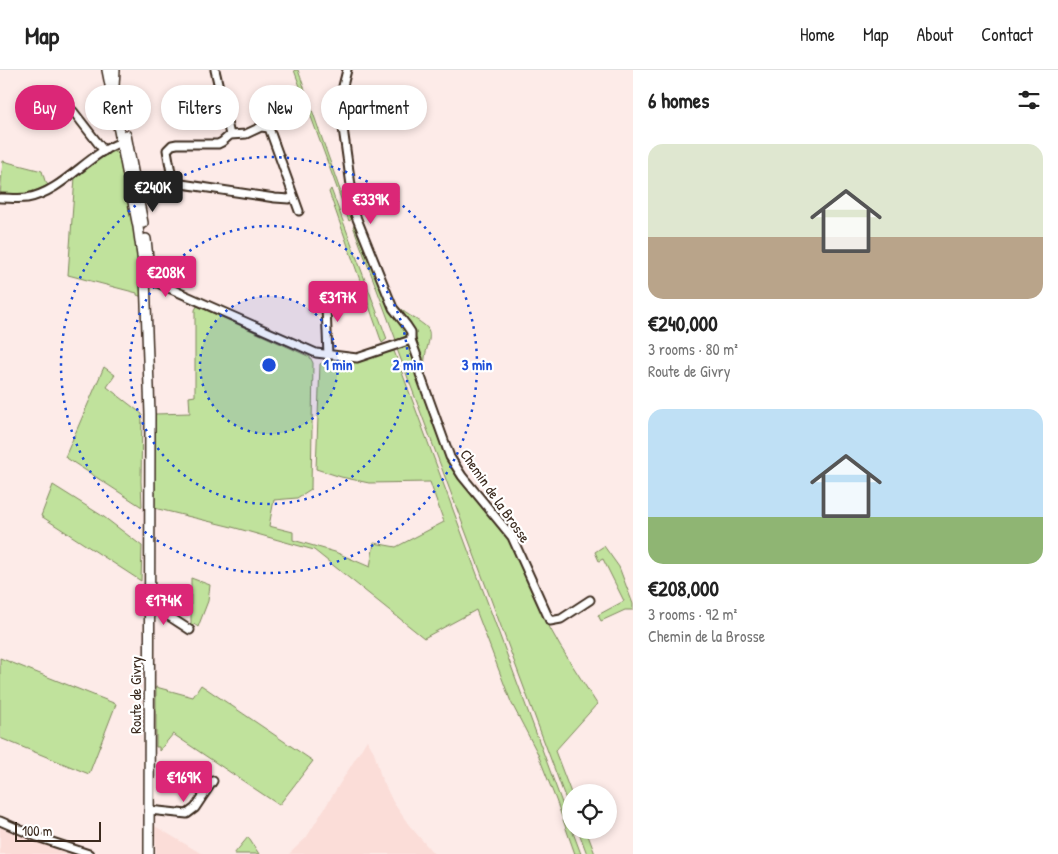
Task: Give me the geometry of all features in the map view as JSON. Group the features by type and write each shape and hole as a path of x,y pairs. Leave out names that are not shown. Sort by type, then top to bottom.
{"main road":[{"name":"Route de Givry","path":"107,70 140,203 149,263 148,278 151,316 148,355 150,604 149,854"},
{"name":"Route de Givry","path":"115,70 114,87 124,141"}],"street":[{"path":"215,70 230,135"},
{"name":"Chemin de la Brosse","path":"347,70 343,86 342,121 355,214 393,308 411,332 420,374 450,457 462,476 512,537 550,621 561,618 590,600"},
{"path":"75,114 104,150"},
{"path":"293,196 289,199 275,198 178,183 173,181 167,150 172,145 218,144 230,135 246,134 261,127 269,128 299,211"},
{"path":"0,198 26,198 39,194 104,150 124,141"},
{"path":"148,278 316,353 328,356 357,358 412,340"},
{"path":"321,300 326,307 328,356"},
{"path":"150,604 190,630"},
{"path":"149,810 187,814 195,808 214,781"},
{"path":"0,821 37,837 89,854"}],"shaded area":[{"path":"367,740 374,752 381,777 393,802 409,825 434,854 289,854 306,838"},
{"path":"155,826 165,832 202,854 156,854"},
{"path":"0,827 25,838 70,854 0,854"}],"green space":[{"path":"294,70 298,70 303,85 299,85"},
{"path":"311,107 346,207 351,205 354,218 349,221 311,117"},
{"path":"111,151 116,152 122,158 141,261 142,297 137,295 137,293 68,275 75,177"},
{"path":"3,161 42,171 48,185 24,193 0,195"},
{"path":"331,189 387,339 382,343 329,192"},
{"path":"356,224 407,333 406,336 396,340 353,226"},
{"path":"396,304 424,325 429,332 425,374 414,333"},
{"path":"197,306 310,357 313,363 311,489 297,498 274,500 269,526 293,532 293,540 335,552 370,567 374,543 396,547 444,522 430,482 369,483 316,469 320,364 332,359 358,359 394,351 562,803 562,817 537,752 511,702 476,610 424,638 314,550 154,508 155,414 190,413 189,397 195,396 195,310"},
{"path":"409,344 416,359 418,373 452,469 510,538 546,621 597,704 555,751 568,784 562,784 562,789 397,349"},
{"path":"104,367 115,375 107,387 142,414 142,507 65,457"},
{"path":"53,485 104,517 142,546 141,581 41,516"},
{"path":"604,546 619,567 633,604 633,610 625,610 601,621 598,615 624,601 603,559 599,561 595,552"},
{"path":"191,578 210,585 208,601 198,627 194,624 191,628"},
{"path":"0,658 116,704 89,774 0,738"},
{"path":"201,685 313,761 279,805 173,734 159,751 159,747 156,747 156,687 193,697"},
{"path":"248,837 259,854 234,854"},
{"path":"570,839 575,839 581,854 575,854"},
{"path":"581,839 589,839 595,854 587,854"}]}
